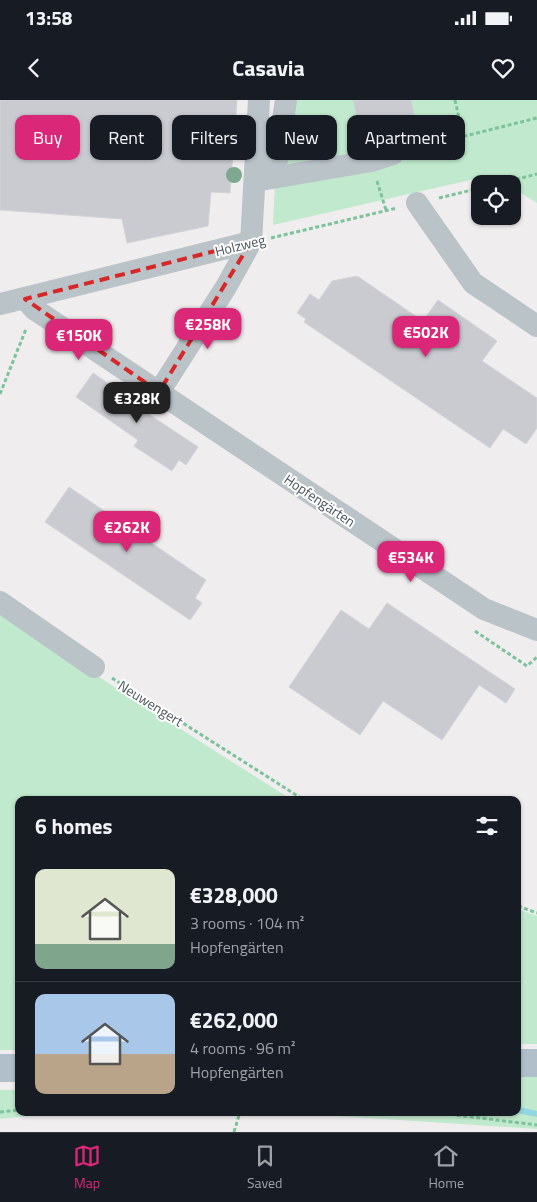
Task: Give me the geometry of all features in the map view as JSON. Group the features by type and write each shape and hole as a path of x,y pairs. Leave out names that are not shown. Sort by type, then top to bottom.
{"main road":[{"path":"521,1063 537,1063"},
{"path":"0,1068 15,1068"}],"street":[{"path":"159,392 226,288 251,242 259,100"},
{"path":"255,181 276,165 296,104"},
{"path":"255,181 374,160"},
{"path":"417,203 473,284 537,326"},
{"name":"Holzweg","path":"0,304 30,304 251,242"},
{"name":"Hopfengärten","path":"30,304 484,609 537,630"},
{"path":"0,602 94,667"}],"path":[{"path":"455,100 458,115"},
{"path":"296,104 319,169"},
{"path":"465,136 537,118"},
{"path":"371,161 386,210"},
{"path":"521,178 537,174"},
{"name":"Holzweg","path":"251,242 471,190"},
{"path":"0,394 30,304"},
{"name":"Neuwengert","path":"94,667 298,796"},
{"path":"521,907 537,913"},
{"path":"0,1112 15,1110"},
{"path":"234,1132 239,1116"},
{"path":"464,1116 537,1125"}],"highlighted area":[{"path":"251,242 159,392 25,299"}],"green space":[{"path":"279,100 537,100 537,203 521,193 521,175 471,175 471,180 273,225 276,160 337,160 337,115 278,115"},
{"path":"0,614 286,796 15,796 15,1050 0,1050"},
{"path":"521,910 537,916 537,1044 521,1044"},
{"path":"537,1073 537,1129 338,1116 521,1116 521,1074"},
{"path":"0,1090 15,1090 15,1116 28,1116 0,1119"}],"building":[{"path":"0,100 237,100 236,115 172,115 172,160 232,160 230,193 211,192 208,226 127,243 122,219 0,210"},
{"path":"353,100 411,100 414,115 356,115"},
{"path":"357,276 423,321 438,300 497,341 482,361 537,398 537,428 526,444 503,429 490,448 304,322 306,319 297,313 310,294 319,300 332,281"},
{"path":"93,373 134,401 132,403 198,447 186,465 179,460 172,471 134,446 138,440 76,397"},
{"path":"69,487 206,580 195,598 202,603 190,620 45,522"},
{"path":"387,603 515,689 506,703 479,685 442,740 383,701 360,735 289,687 341,610 369,629"}],"waterway":[{"path":"521,1111 537,1114"}]}
